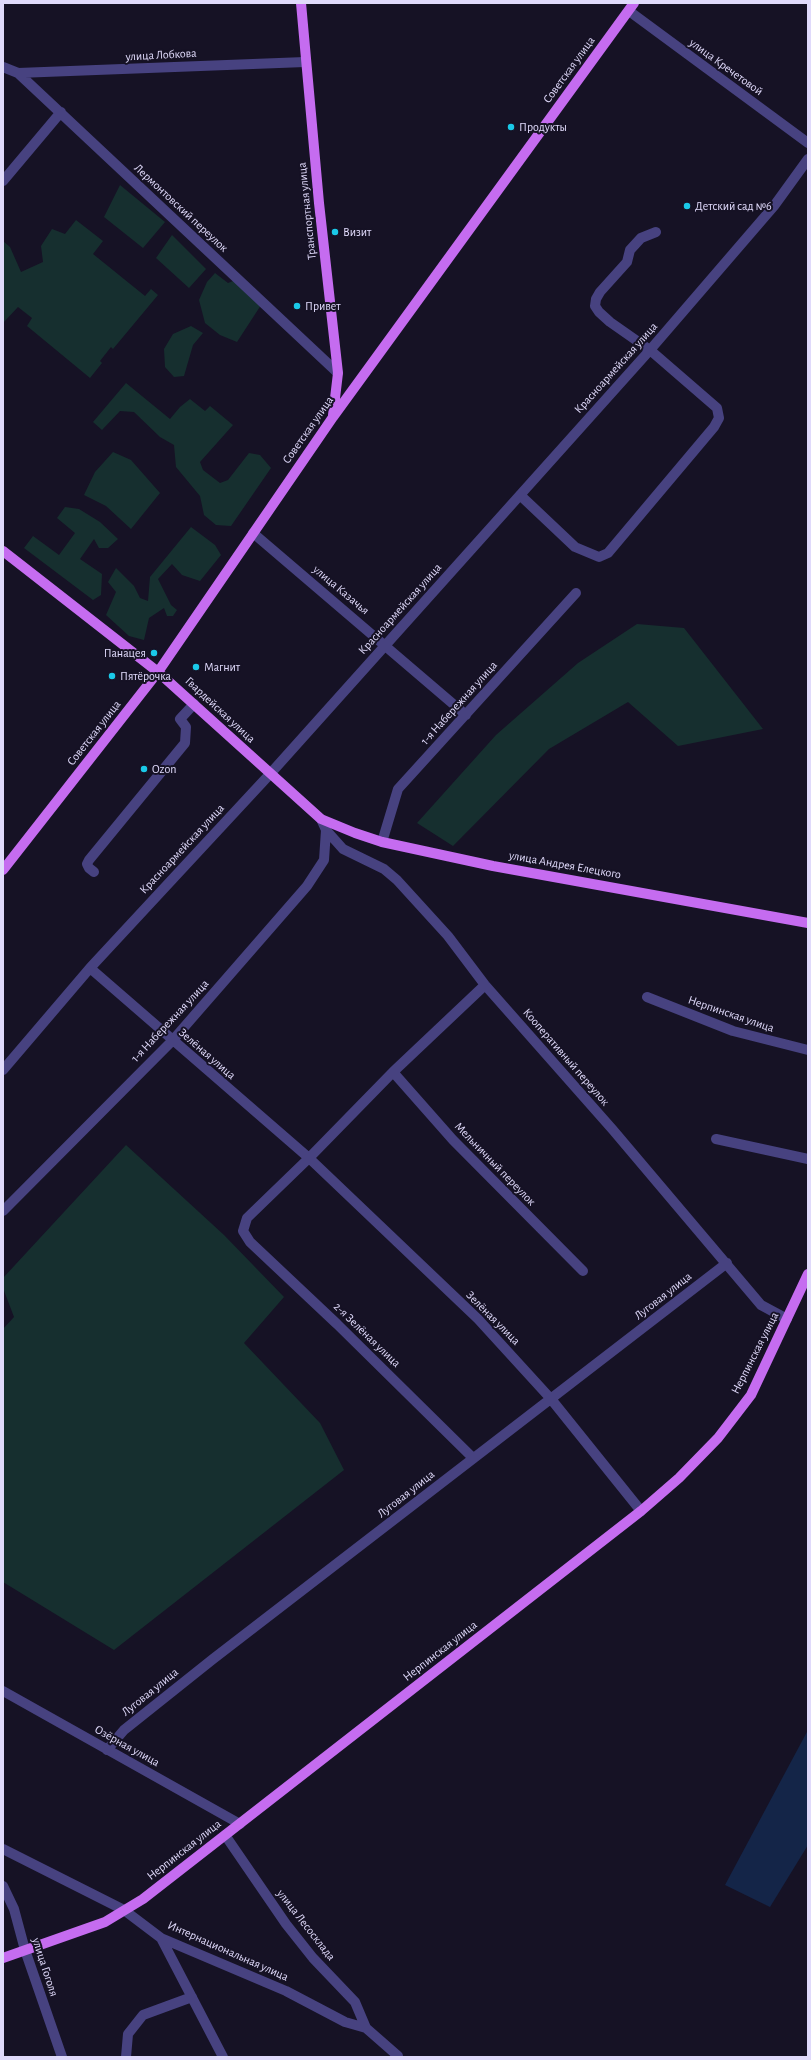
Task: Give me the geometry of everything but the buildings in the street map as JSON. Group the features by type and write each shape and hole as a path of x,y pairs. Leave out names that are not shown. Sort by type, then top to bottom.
{"main road":[{"name":"Транспортная улица","path":"301,3 319,203 338,373 333,417"},
{"name":"Советская улица","path":"3,870 158,672 333,417 631,7"},
{"name":"Гвардейская улица","path":"3,551 158,672 321,819"},
{"name":"улица Андрея Елецкого","path":"321,819 355,834 382,842 493,866 808,923"},
{"name":"Нерпинская улица","path":"3,1958 105,1922 143,1899 641,1512 679,1478 718,1438 746,1401 769,1360 808,1274"}],"street":[{"name":"улица Кречетовой","path":"631,7 808,143"},
{"name":"улица Лобкова","path":"18,73 306,62"},
{"name":"Лермонтовский переулок","path":"4,69 18,73 61,112 338,373"},
{"path":"3,181 61,112"},
{"name":"Красноармейская улица","path":"3,1070 7,1057 270,774 650,350 774,206 808,159"},
{"path":"520,495 575,547 599,556 608,554 714,427 719,418 717,408 650,350 599,312 595,306 596,299 627,262 630,250 641,238 656,232"},
{"name":"улица Казачья","path":"254,533 466,715"},
{"name":"1-я Набережная улица","path":"382,842 398,790 576,593"},
{"path":"94,872 87,864 89,860 185,742 186,727 180,719 194,704"},
{"name":"Кооперативный переулок","path":"321,819 326,830 343,849 384,869 397,880 448,936 485,985 613,1130 761,1305 787,1319"},
{"name":"1-я Набережная улица","path":"3,1211 172,1040 307,886 324,860 326,830"},
{"name":"Зелёная улица","path":"90,968 309,1158 478,1319 552,1399 641,1512"},
{"path":"309,1158 393,1072 485,985"},
{"name":"Нерпинская улица","path":"647,997 733,1031 808,1050"},
{"name":"Мельничный переулок","path":"393,1072 453,1140 583,1271"},
{"path":"716,1139 808,1159"},
{"name":"2-я Зелёная улица","path":"309,1158 247,1218 243,1232 250,1242 337,1324 473,1458"},
{"name":"Луговая улица","path":"107,1750 124,1730 726,1263"},
{"name":"Озёрная улица","path":"3,1691 240,1824"},
{"name":"улица Лесосклада","path":"225,1835 286,1924 313,1958 355,2002 366,2028"},
{"name":"Интернациональная улица","path":"3,1849 124,1910 162,1938 286,1991 345,2022 366,2028 398,2056"},
{"name":"улица Гоголя","path":"3,1886 14,1909 25,1950 62,2057"},
{"path":"162,1938 223,2057"},
{"path":"126,2057 128,2034 143,2015 192,1997"}],"green space":[{"path":"120,185 165,222 143,248 104,217"},
{"path":"76,220 103,241 93,254 145,296 151,289 158,295 113,349 111,347 100,361 102,363 90,378 27,326 32,318 18,307 3,323 3,241 10,247 21,272 43,262 41,246 52,229 65,234"},
{"path":"172,235 206,269 189,288 156,258"},
{"path":"215,273 228,283 238,279 263,302 237,342 220,335 205,323 199,300 207,282"},
{"path":"191,326 203,333 193,345 184,376 174,377 165,367 164,349 173,334"},
{"path":"126,383 170,419 180,407 190,399 205,411 210,406 233,425 200,462 203,470 220,483 228,480 249,453 260,455 271,468 231,526 216,525 204,515 200,496 176,467 174,445 160,437 134,412 120,411 102,430 93,422"},
{"path":"113,452 131,460 160,493 131,529 106,506 84,495 95,472"},
{"path":"65,507 79,509 100,522 118,539 108,548 99,548 94,539 80,559 102,574 101,595 93,600 24,548 33,536 59,555 75,533 57,518"},
{"path":"191,527 215,545 221,555 200,581 182,575 172,564 158,579 171,605 177,610 173,616 167,616 164,608 149,618 144,640 129,636 106,615 116,592 108,582 116,568 134,586 140,598 148,601 150,577"},
{"path":"637,624 684,628 763,729 678,746 628,702 549,749 453,846 417,823 496,735 578,663"},
{"path":"126,1145 224,1235 284,1297 244,1343 320,1423 344,1470 114,1650 3,1582 3,1329 14,1317 3,1288 3,1278"}],"water":[{"path":"808,1730 808,1845 770,1907 725,1885"}],"place":[{"name":"Продукты","path":"511,127"},
{"name":"Детский сад №6","path":"687,206"},
{"name":"Визит","path":"335,232"},
{"name":"Привет","path":"297,306"},
{"name":"Панацея","path":"154,653"},
{"name":"Магнит","path":"196,667"},
{"name":"Пятёрочка","path":"112,676"},
{"name":"Ozon","path":"144,769"}]}
